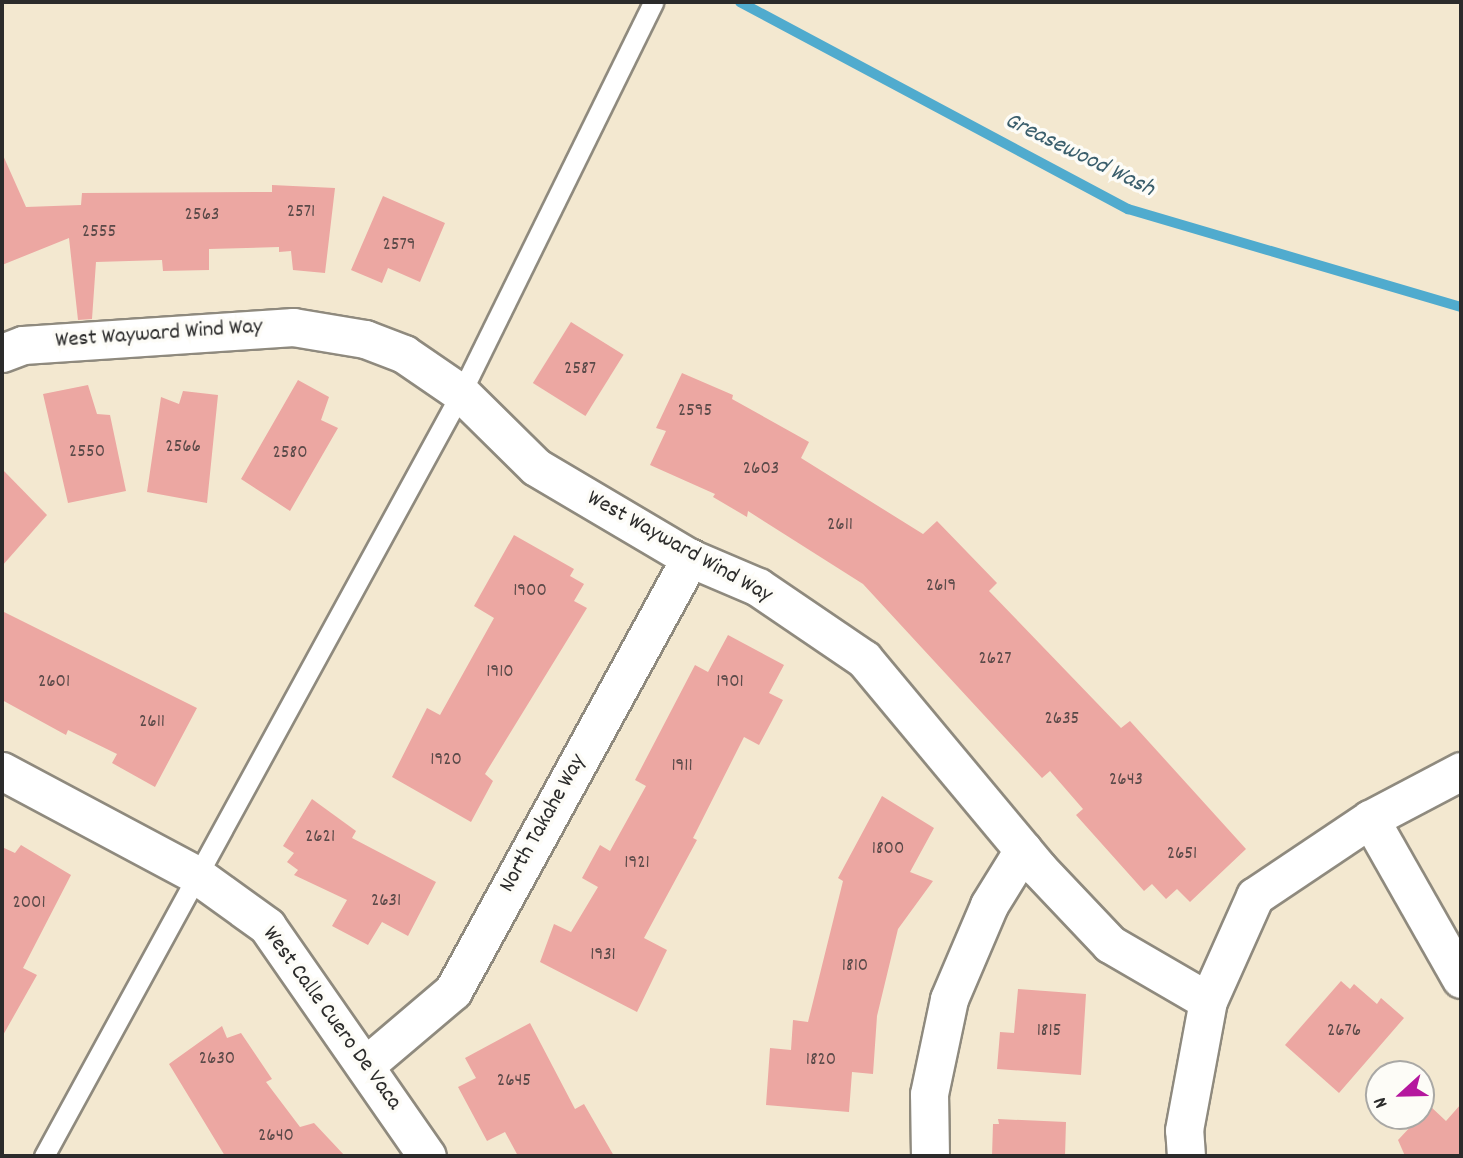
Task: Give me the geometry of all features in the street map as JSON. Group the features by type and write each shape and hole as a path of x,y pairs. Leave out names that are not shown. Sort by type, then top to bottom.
{"street":[{"name":"West Wayward Wind Way","path":"2,354 23,345 293,327 365,339 404,354 461,393 536,467 690,558 758,587 863,659 1023,850 1110,944 1208,1001"},
{"name":"North Takahe Way","path":"367,1064 453,991 690,558"},
{"name":"West Calle Cuero De Vaca","path":"2,771 195,874 267,926 367,1064 427,1156"},
{"path":"1186,1156 1184,1130 1208,1001 1255,896 1370,819 1461,771"},
{"path":"1370,819 1461,979"},
{"path":"930,1156 929,1094 949,999 989,905 1023,850"}],"lane":[{"path":"44,1156 195,874 461,393 653,2"}],"building":[{"path":"2,153 26,207 81,205 82,193 272,192 272,185 335,188 325,273 293,270 291,251 279,252 279,247 209,249 209,270 163,271 162,260 96,262 92,319 78,320 69,238 2,265"},
{"path":"383,196 445,223 420,282 388,268 382,283 351,270"},
{"path":"571,322 624,355 585,416 533,383"},
{"path":"682,373 733,395 732,399 809,442 801,458 923,534 937,521 997,583 989,591 1121,728 1130,721 1246,849 1190,902 1177,889 1166,899 1152,884 1144,891 1076,815 1083,809 1050,771 1042,778 863,584 748,511 747,517 713,497 715,494 650,465 666,431 656,428"},
{"path":"298,380 329,397 321,420 338,428 290,511 241,479"},
{"path":"88,385 97,414 110,415 126,491 68,503 43,394"},
{"path":"183,391 218,395 207,503 147,492 161,397 179,404"},
{"path":"2,469 47,515 2,566"},
{"path":"514,535 574,569 570,576 584,584 574,601 587,608 485,774 493,781 471,822 392,777 427,708 440,715 494,618 474,606"},
{"path":"2,611 197,708 155,787 112,763 117,754 68,730 66,735 2,700"},
{"path":"728,635 784,665 769,693 783,700 759,745 744,737 693,838 697,840 644,938 667,950 637,1012 540,962 554,924 571,932 598,887 582,878 600,845 610,851 646,786 635,780 695,665 708,672"},
{"path":"882,796 934,828 910,872 933,881 898,929 877,1016 873,1074 852,1072 849,1112 766,1105 770,1048 791,1050 793,1020 808,1022 843,881 838,878"},
{"path":"312,799 356,831 352,838 436,882 408,936 382,922 368,945 332,926 347,900 294,875 298,870 287,862 294,853 283,846"},
{"path":"21,845 71,875 23,968 37,975 2,1037 2,847 15,853"},
{"path":"1341,981 1350,989 1354,984 1377,1004 1381,998 1404,1018 1339,1093 1285,1045"},
{"path":"1018,989 1086,994 1081,1075 997,1069 1000,1032 1014,1033"},
{"path":"530,1023 575,1109 584,1104 614,1156 518,1156 505,1132 487,1141 458,1087 476,1078 465,1058"},
{"path":"222,1026 227,1038 241,1033 272,1079 266,1082 300,1127 314,1123 345,1156 225,1156 169,1064"},
{"path":"1461,1104 1461,1156 1405,1156 1398,1140 1407,1130 1435,1130 1435,1111 1446,1121"},
{"path":"998,1119 1066,1122 1065,1156 992,1156 993,1124 999,1124"}],"waterway":[{"name":"Greasewood Wash","path":"740,2 1128,209 1461,307"}]}
